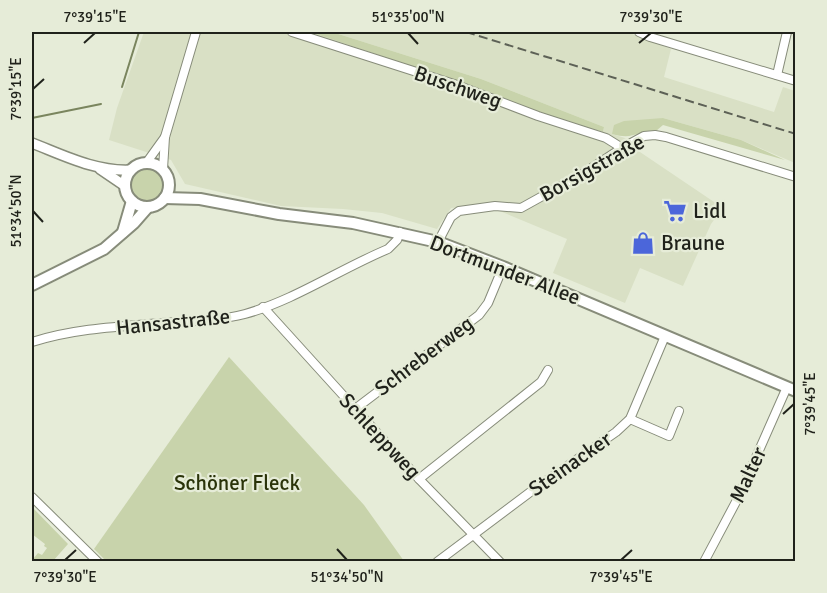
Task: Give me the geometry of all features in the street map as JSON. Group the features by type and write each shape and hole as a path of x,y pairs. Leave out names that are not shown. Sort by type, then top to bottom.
{"main road":[{"path":"147,162 163,169 170,184 161,203 142,207 132,201 125,186 130,170 147,162"},
{"name":"Dortmunder Allee","path":"170,184 200,200"},
{"name":"Dortmunder Allee","path":"165,198 200,200 279,214 353,223 438,242 503,267 791,389"},
{"path":"123,233 132,201"},
{"path":"32,285 104,249 148,207"}],"street":[{"path":"163,169 165,137 196,32"},
{"name":"Buschweg","path":"292,32 454,84 538,116 606,138 622,147"},
{"path":"639,32 795,81"},
{"path":"777,75 787,32"},
{"name":"Borsigstraße","path":"438,242 451,217 459,211 495,206 521,208 584,174 622,147 644,136 655,135 795,177"},
{"path":"147,162 165,137"},
{"path":"32,144 98,168 116,171 130,170"},
{"path":"98,168 125,186"},
{"name":"Hansastraße","path":"32,342 54,335 82,331 209,321 246,313 299,292 388,249 397,240 400,232"},
{"name":"Schreberweg","path":"355,408 479,315 488,303 503,267"},
{"name":"Schleppweg","path":"262,307 419,479 500,561"},
{"name":"Steinacker","path":"437,561 616,432 630,419 665,336"},
{"path":"419,479 541,382 549,370"},
{"name":"Malter","path":"704,561 738,498 791,389"},
{"path":"630,419 669,436 679,411"},
{"path":"32,497 98,561"}],"shaded area":[{"path":"144,32 310,32 492,93 536,112 603,132 604,127 481,79 332,32 627,32 671,49 664,77 774,112 783,87 795,91 795,163 741,140 663,118 612,134 625,138 637,150 723,208 711,224 683,286 640,268 625,303 553,273 567,239 495,209 451,208 437,229 382,213 281,206 185,184 171,160 109,140 117,108"}],"green space":[{"path":"310,32 332,32 481,79 604,127 603,132 536,112 492,93"},
{"path":"663,118 741,140 785,160 663,125 656,131 631,136 612,134 614,125 624,121"},
{"path":"148,168 160,173 165,185 160,197 148,202 136,197 131,185 136,173"},
{"name":"Schöner Fleck","path":"229,357 364,505 404,561 107,562 94,549"},
{"path":"32,507 68,544 53,561 34,561 33,559 38,553 42,555 47,548 32,534"}],"waterway":[{"path":"122,87 139,32"},
{"path":"32,118 101,104"}],"railway":[{"path":"466,32 796,134"}],"place":[{"name":"Lidl","path":"675,211"},
{"name":"Braune","path":"643,243"}]}
